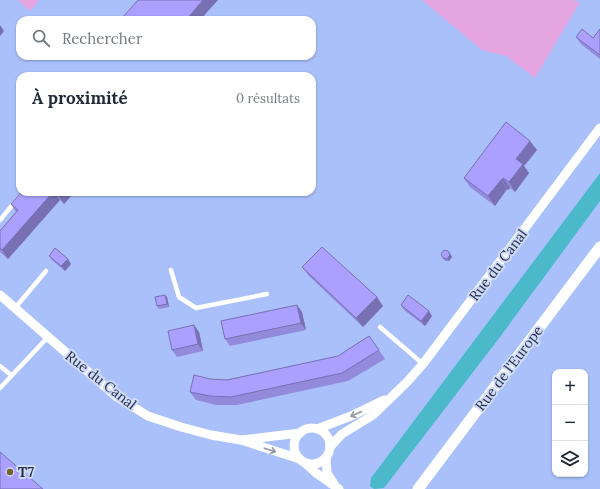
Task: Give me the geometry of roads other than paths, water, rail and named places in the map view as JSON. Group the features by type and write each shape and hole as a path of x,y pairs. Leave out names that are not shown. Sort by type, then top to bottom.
{"street":[{"name":"Rue du Canal","path":"0,295 117,396 148,416 211,435 241,440 310,464 316,464 326,458 330,447 342,434 373,415 423,364 600,128"},
{"name":"Rue de l'Europe","path":"418,489 600,247"},
{"name":"Rue du Canal","path":"241,440 300,433 311,428 317,429 351,416 391,397"},
{"path":"317,429 327,435 330,441 330,447"},
{"path":"300,433 294,443 294,449 302,461 316,473 338,488"},
{"path":"326,458 327,473 338,488"}],"lane":[{"path":"0,220 20,196"},
{"path":"172,270 179,297 196,308 267,294"},
{"path":"15,308 46,271"},
{"path":"380,327 423,364"},
{"path":"0,388 48,338"},
{"path":"0,366 11,375"}],"place":[{"name":"T7","path":"10,472"}]}
